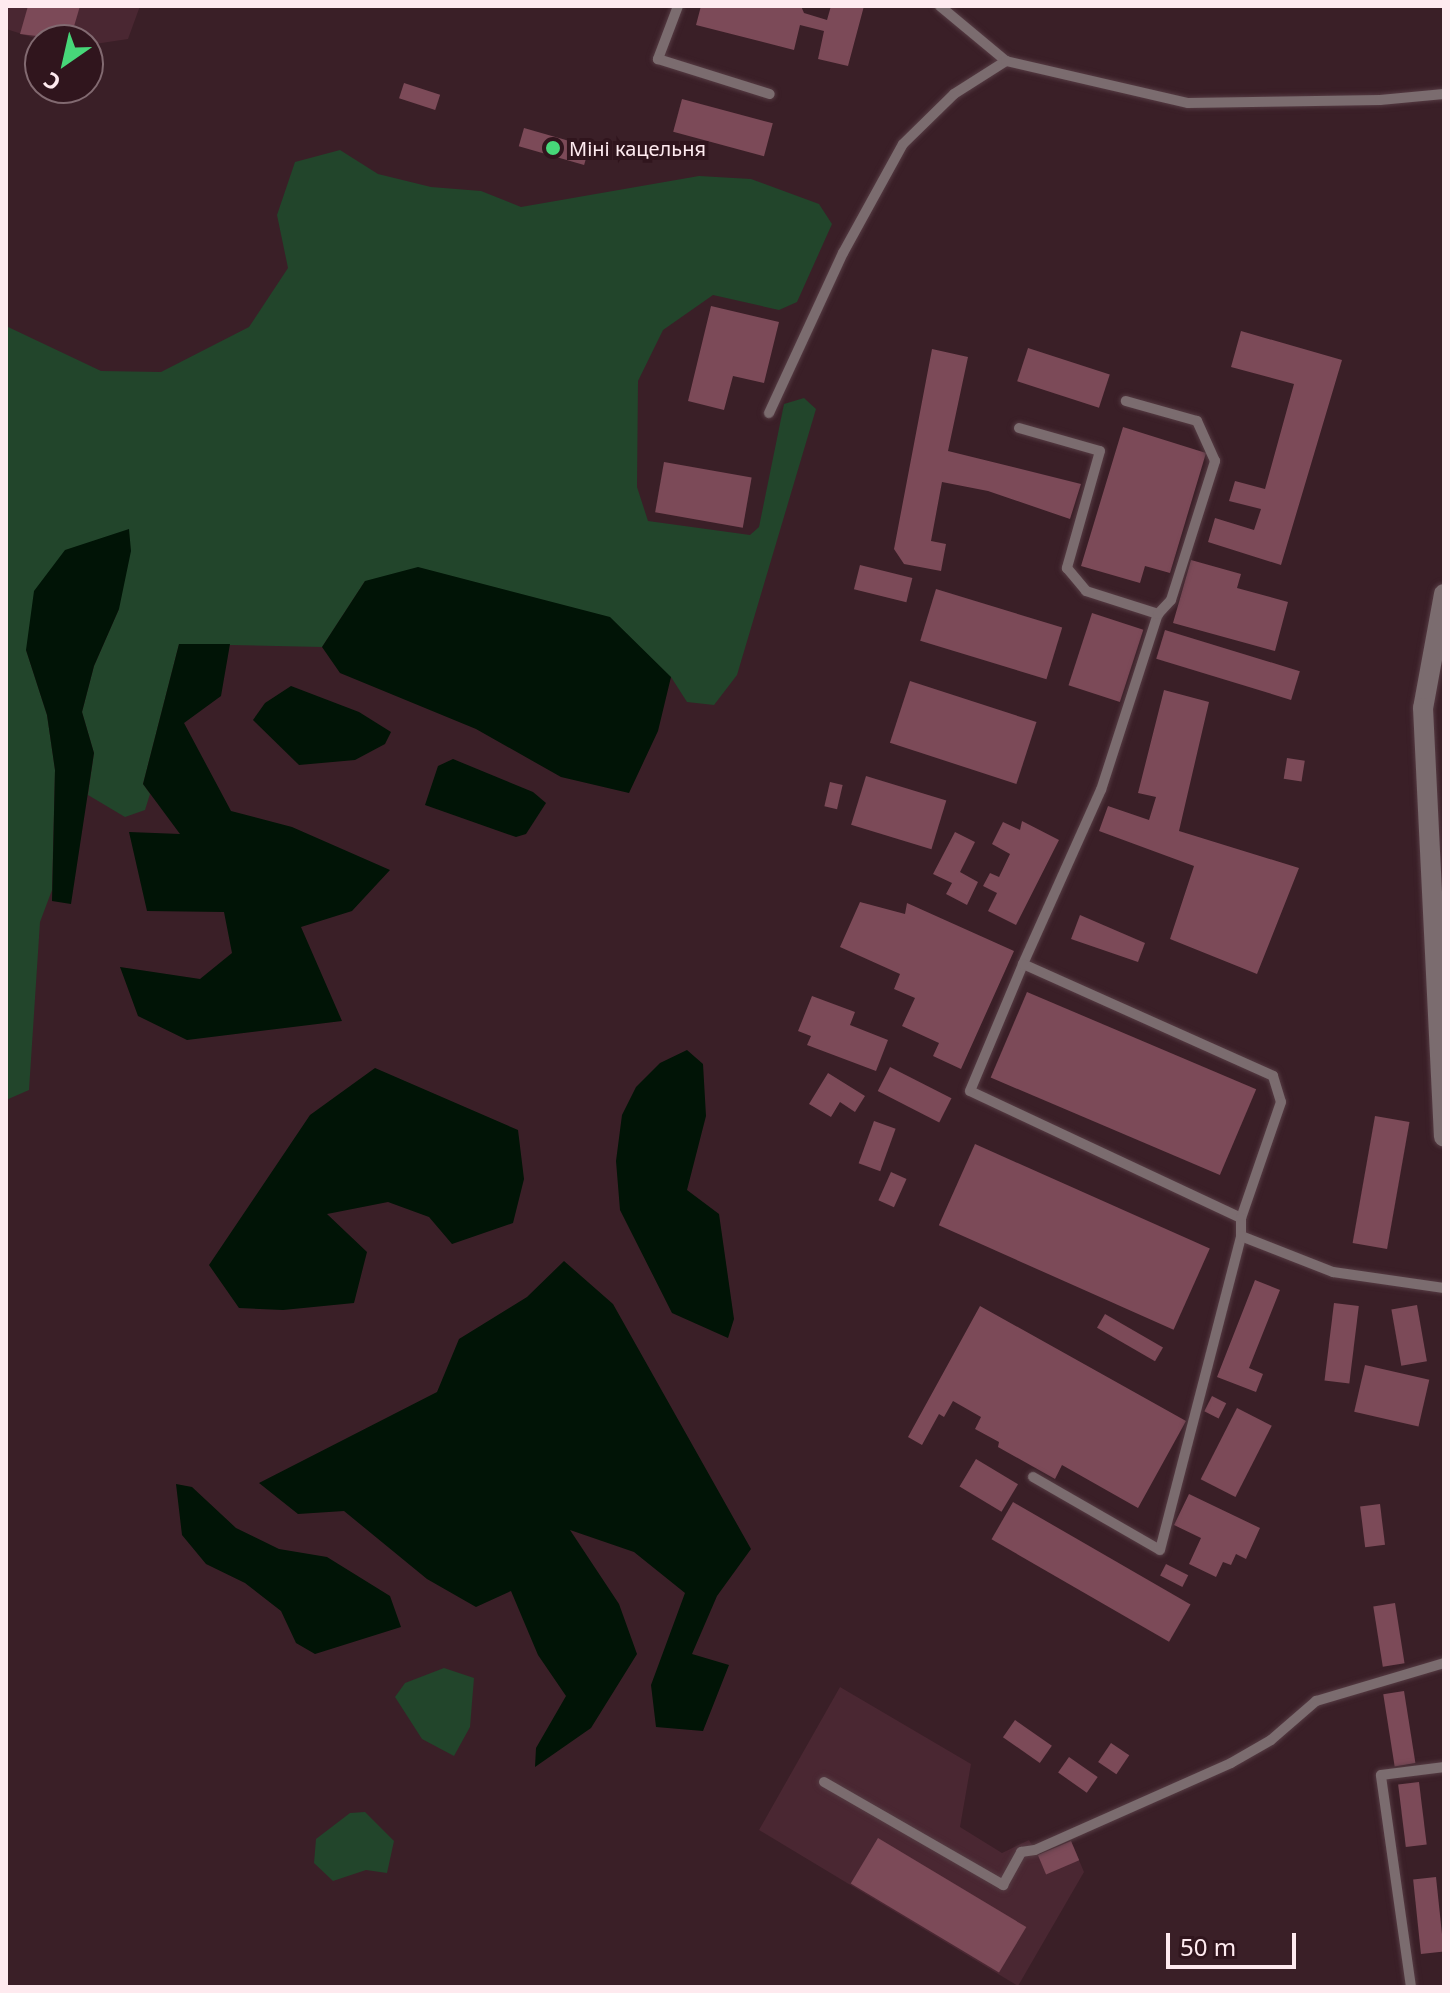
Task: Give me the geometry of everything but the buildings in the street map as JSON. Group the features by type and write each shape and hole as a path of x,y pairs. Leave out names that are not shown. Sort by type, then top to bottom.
{"street":[{"path":"1444,594 1423,708 1444,1136"}],"lane":[{"path":"678,6 658,59 770,94"},
{"path":"940,6 1006,61 1188,103 1380,100 1444,94"},
{"path":"769,413 843,253 903,144 954,94 1006,61"},
{"path":"1126,401 1197,421 1215,461 1171,600 1158,614 1101,790 970,1091 1241,1218"},
{"path":"1019,428 1100,451 1067,568 1086,591 1158,614"},
{"path":"1023,964 1273,1076 1281,1102 1241,1218 1241,1236 1160,1550 1033,1477"},
{"path":"1241,1236 1333,1272 1444,1288"},
{"path":"824,1782 1003,1885 1021,1852 1035,1850 1231,1763 1271,1740 1316,1701 1444,1663"},
{"path":"1411,1987 1381,1775 1444,1767"}],"shaded area":[{"path":"6,6 140,6 128,39 104,43 104,24 24,24 24,35 6,29"},
{"path":"129,529 131,551 119,609 94,666 82,712 94,753 71,904 52,901 55,770 47,715 26,650 34,591 65,550"},
{"path":"418,567 610,617 671,677 658,731 629,793 561,777 476,729 340,673 322,647 365,581"},
{"path":"179,644 230,644 221,696 184,723 231,811 292,827 390,870 352,911 301,927 342,1021 187,1040 138,1016 120,967 200,979 232,953 224,912 147,911 129,832 180,834 143,784"},
{"path":"291,686 359,712 391,732 385,744 355,760 299,765 253,720 265,703"},
{"path":"453,759 533,792 546,803 526,834 516,837 425,805 438,766"},
{"path":"687,1050 703,1064 706,1116 687,1190 719,1214 734,1319 728,1338 672,1313 620,1210 616,1161 622,1115 636,1087 660,1063"},
{"path":"375,1068 518,1130 524,1179 513,1223 452,1244 429,1217 388,1202 327,1214 367,1252 354,1303 283,1310 239,1308 209,1265 310,1115"},
{"path":"564,1261 613,1304 751,1549 717,1596 692,1654 729,1665 703,1731 656,1727 651,1685 685,1593 634,1552 570,1530 619,1604 637,1654 591,1728 535,1767 536,1748 566,1696 538,1655 511,1591 476,1607 427,1579 344,1511 298,1514 259,1483 437,1392 459,1339 527,1297"},
{"path":"176,1484 192,1487 236,1528 279,1549 327,1557 390,1596 401,1627 315,1654 296,1643 281,1611 245,1583 206,1564 182,1535"},
{"path":"840,1687 971,1764 960,1827 1002,1853 1029,1840 1039,1856 1071,1841 1084,1872 1018,1986 759,1830"}],"green space":[{"path":"340,150 378,174 431,187 481,191 521,207 699,176 751,179 819,204 832,224 797,302 779,310 713,295 663,330 638,381 637,487 648,521 750,535 759,527 784,404 804,398 816,409 737,675 714,705 687,702 671,677 365,581 322,647 179,644 143,784 150,794 145,810 125,817 88,795 94,753 82,712 94,666 119,609 26,650 47,715 55,770 52,890 40,922 29,1090 6,1100 6,326 101,371 161,372 249,327 288,268 277,215 295,162"},
{"path":"444,1668 474,1678 470,1727 454,1756 422,1739 395,1697 405,1683"},
{"path":"365,1812 394,1841 387,1873 366,1870 333,1881 314,1863 316,1839 350,1813"}],"place":[{"name":"Міні кацельня","path":"553,148"}]}
